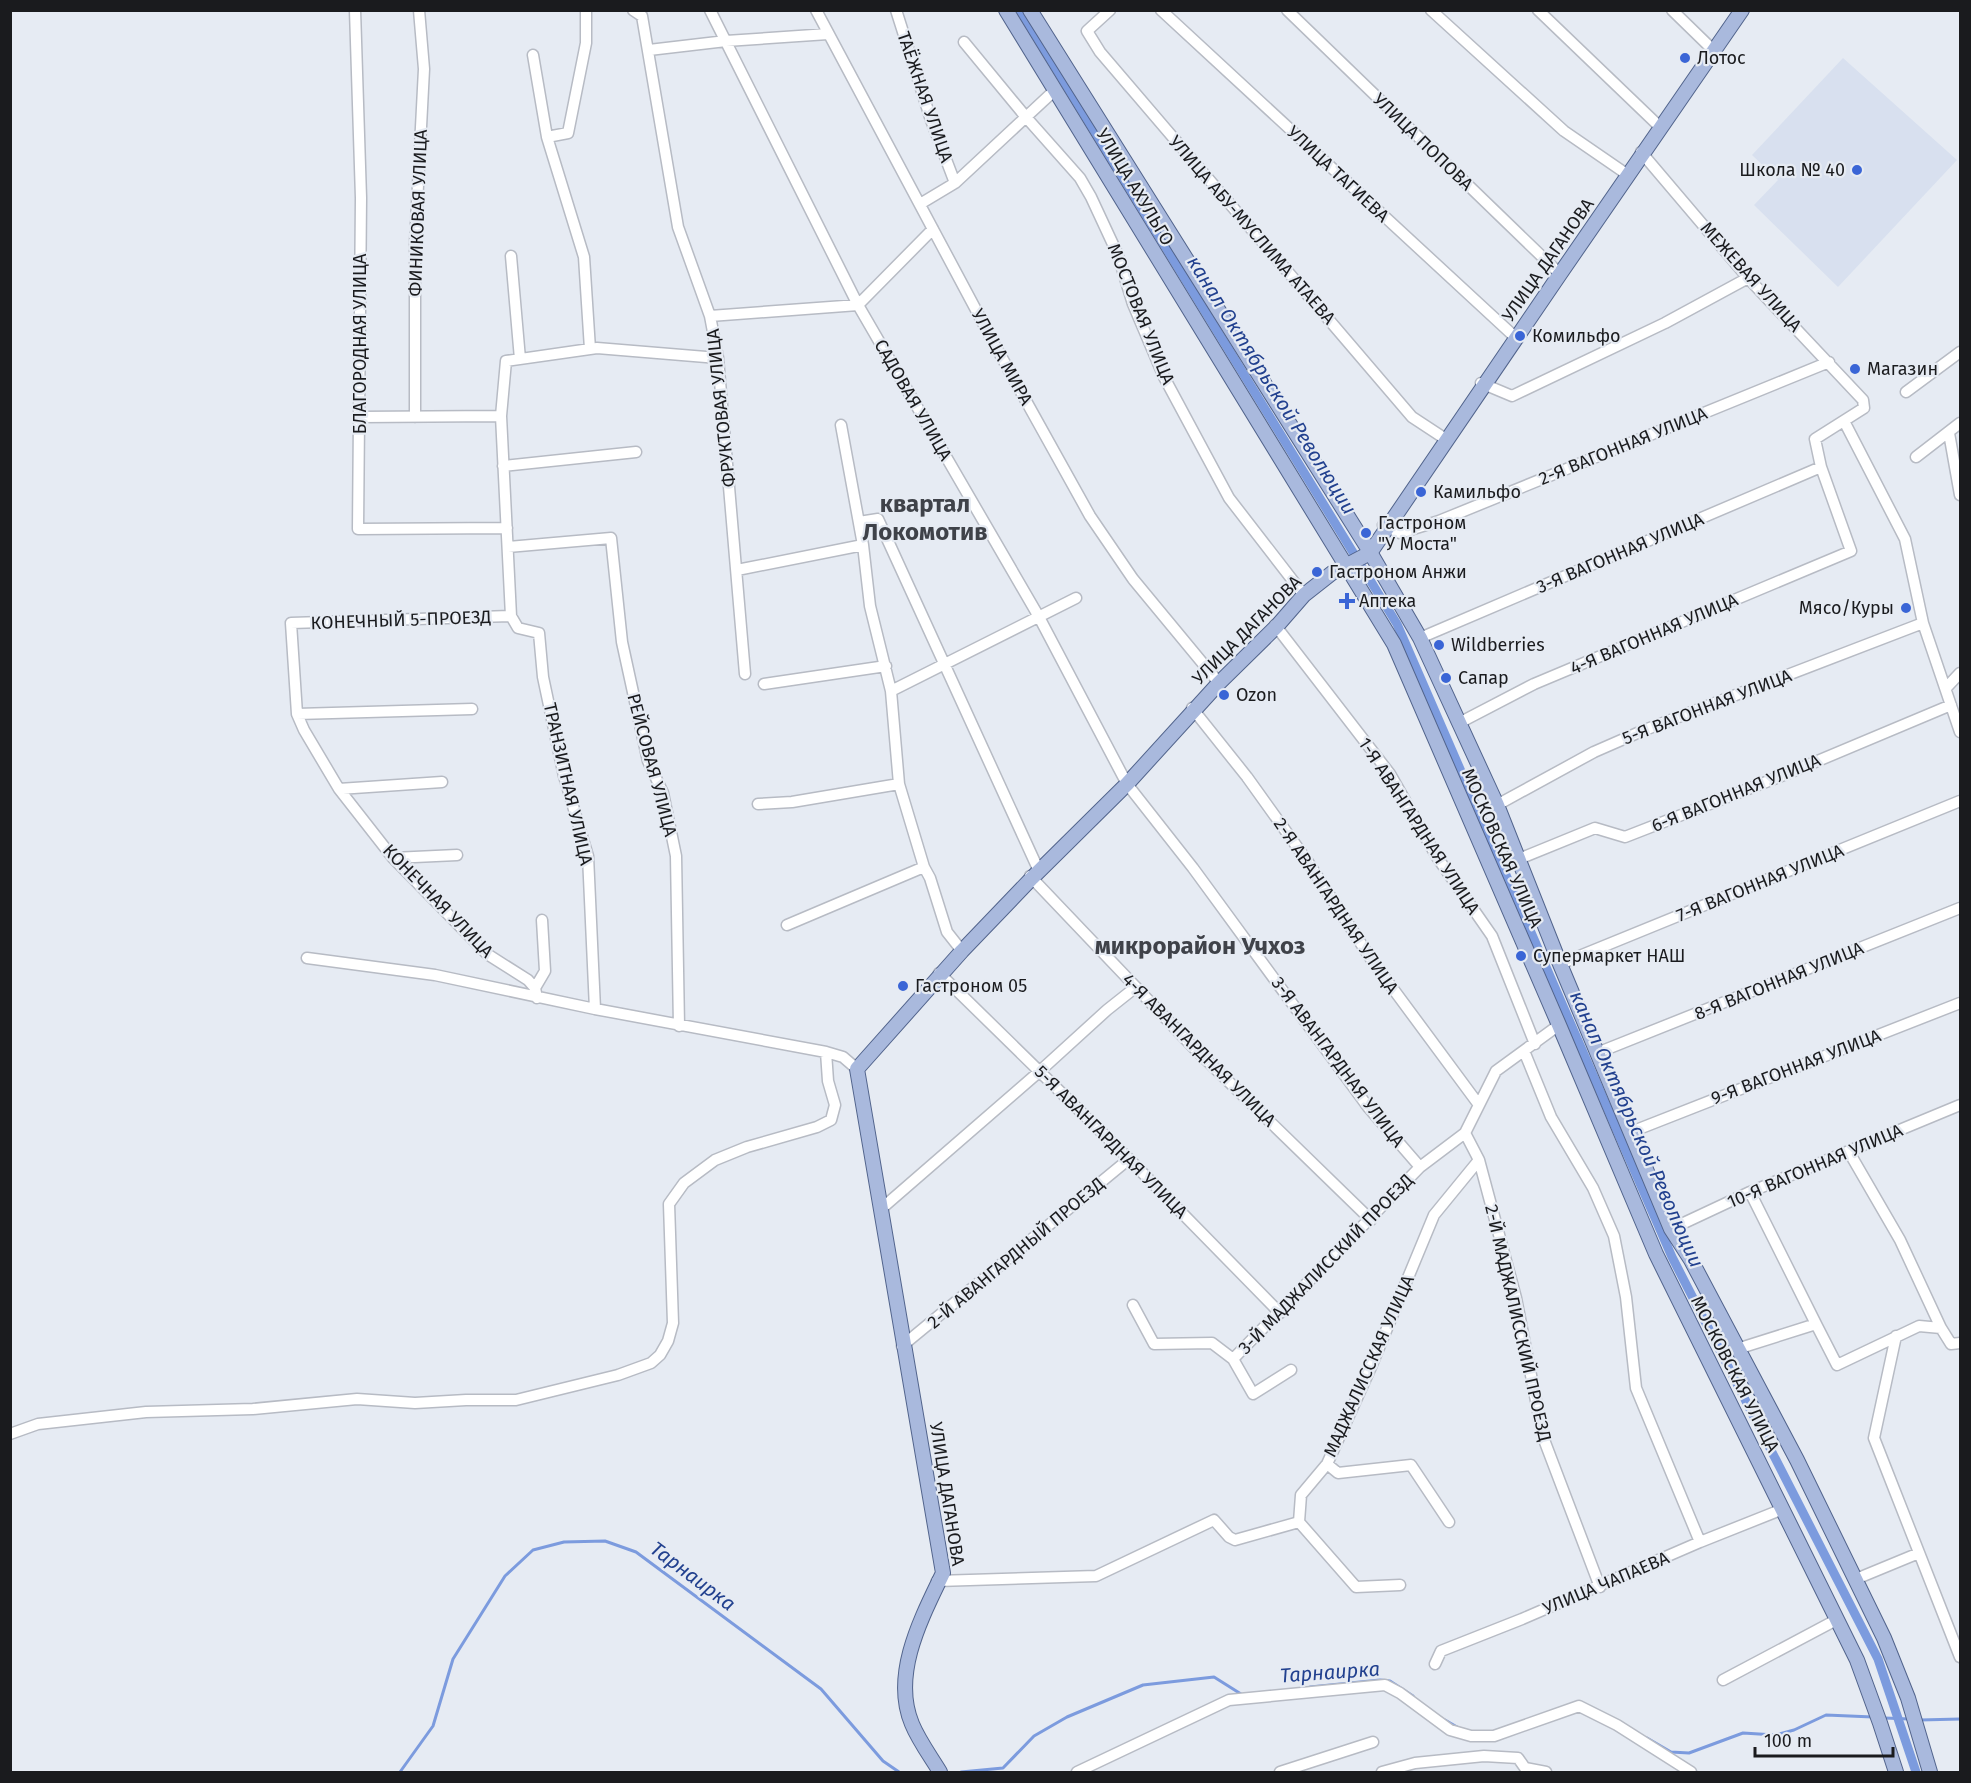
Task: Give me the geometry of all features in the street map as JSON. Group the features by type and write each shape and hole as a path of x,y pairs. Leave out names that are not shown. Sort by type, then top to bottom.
{"main road":[{"name":"УЛИЦА АХУЛЬГО","path":"1006,10 1345,565"},
{"path":"1030,10 1369,550 1420,638 1497,805 1560,964 1671,1229 1691,1260 1797,1460 1856,1580 1908,1698 1930,1773"},
{"name":"УЛИЦА ДАГАНОВА","path":"1660,127 1711,48 1740,10"},
{"name":"УЛИЦА ДАГАНОВА","path":"938,1771 910,1725 902,1697 901,1667 940,1573 856,1068 962,950 1035,873 1127,782 1218,682 1276,626 1303,594 1330,570 1345,565 1369,550 1740,10"},
{"name":"МОСКОВСКАЯ УЛИЦА","path":"1345,565 1394,644 1656,1254 1857,1660 1896,1773"}],"street":[{"name":"БЛАГОРОДНАЯ УЛИЦА","path":"355,10 361,198 358,529 507,528"},
{"name":"ФИНИКОВАЯ УЛИЦА","path":"415,417 415,243 424,69 419,10"},
{"path":"547,137 568,133 586,43 586,10"},
{"name":"ФРУКТОВАЯ УЛИЦА","path":"633,10 642,16 678,227 710,316 718,358 745,674"},
{"name":"САДОВАЯ УЛИЦА","path":"710,10 858,305 1039,617 1127,782"},
{"name":"УЛИЦА МИРА","path":"816,10 933,230 1090,516 1133,579 1218,682"},
{"name":"ТАЁЖНАЯ УЛИЦА","path":"896,10 931,120 955,183"},
{"name":"УЛИЦА АБУ-МУСЛИМА АТАЕВА","path":"1110,10 1088,32 1100,52 1412,417 1446,439"},
{"name":"УЛИЦА ТАГИЕВА","path":"1161,10 1515,337"},
{"name":"УЛИЦА ПОПОВА","path":"1287,10 1559,273"},
{"path":"1431,10 1564,131 1627,175"},
{"path":"1538,10 1660,127"},
{"path":"1672,10 1711,48"},
{"path":"649,50 726,41 828,34"},
{"name":"МОСТОВАЯ УЛИЦА","path":"964,42 1080,178 1118,255 1133,304 1170,387 1229,498 1303,594"},
{"path":"533,55 547,137 584,257 590,350"},
{"path":"920,204 955,183 1055,90"},
{"name":"МЕЖЕВАЯ УЛИЦА","path":"1642,153 1748,278 1863,400 1864,408 1844,421"},
{"path":"710,316 858,305 933,230"},
{"path":"511,256 520,359"},
{"path":"1482,384 1512,396 1665,323 1748,278"},
{"path":"512,616 501,416 506,361 597,348 718,358"},
{"path":"1906,392 1960,352"},
{"name":"2-Я ВАГОННАЯ УЛИЦА","path":"1385,526 1400,533 1439,521 1829,362"},
{"path":"360,417 501,416"},
{"path":"1821,467 1815,439 1844,421 1905,539 1923,623 1960,732"},
{"path":"1916,457 1960,423"},
{"path":"841,425 863,545 870,606 891,691 898,784 946,932 962,950"},
{"path":"1948,433 1960,495"},
{"path":"503,466 636,452"},
{"name":"4-Я ВАГОННАЯ УЛИЦА","path":"1459,723 1534,684 1851,551 1821,467"},
{"name":"3-Я ВАГОННАЯ УЛИЦА","path":"1420,638 1821,467"},
{"name":"4-Я АВАНГАРДНАЯ УЛИЦА","path":"859,522 878,519 1035,873 1136,987 1192,1046 1371,1220"},
{"name":"РЕЙСОВАЯ УЛИЦА","path":"508,547 611,538 622,642 648,761 663,793 676,856 679,1026"},
{"path":"737,570 863,545"},
{"path":"891,691 1076,598"},
{"name":"КОНЕЧНЫЙ 5-ПРОЕЗД","path":"291,623 512,616"},
{"name":"ТРАНЗИТНАЯ УЛИЦА","path":"512,616 518,628 539,633 543,677 564,776 588,856 595,1009"},
{"name":"КОНЕЧНАЯ УЛИЦА","path":"291,623 297,714 339,789 393,858 487,954 528,980 536,993 595,1009 826,1052 843,1057 856,1068"},
{"name":"5-Я ВАГОННАЯ УЛИЦА","path":"1497,805 1594,752 1642,731 1923,623"},
{"name":"1-Я АВАНГАРДНАЯ УЛИЦА","path":"1276,626 1390,774 1437,857 1492,936 1535,1044"},
{"path":"764,684 886,666"},
{"path":"1946,688 1960,674"},
{"name":"6-Я ВАГОННАЯ УЛИЦА","path":"1519,859 1595,828 1625,837 1789,773 1951,705"},
{"path":"297,714 472,709"},
{"name":"2-Я АВАНГАРДНАЯ УЛИЦА","path":"1193,709 1247,777 1308,862 1371,959 1479,1105"},
{"path":"339,789 442,782"},
{"name":"3-Я АВАНГАРДНАЯ УЛИЦА","path":"1127,782 1368,1107 1420,1167"},
{"path":"758,804 792,802 898,784"},
{"name":"7-Я ВАГОННАЯ УЛИЦА","path":"1560,964 1960,801"},
{"path":"393,858 457,855"},
{"path":"787,926 924,867"},
{"name":"8-Я ВАГОННАЯ УЛИЦА","path":"1597,1053 1960,908"},
{"path":"307,958 435,975 536,993 545,972 542,920"},
{"name":"5-Я АВАНГАРДНАЯ УЛИЦА","path":"940,974 1130,1159 1280,1313"},
{"path":"880,1210 1136,987"},
{"name":"9-Я ВАГОННАЯ УЛИЦА","path":"1631,1132 1960,1003"},
{"path":"1465,1133 1496,1071 1559,1025"},
{"path":"1524,1051 1551,1117 1593,1188 1614,1236 1626,1297 1636,1388 1700,1542"},
{"path":"10,1434 38,1424 146,1412 253,1409 357,1399 415,1403 516,1400 618,1375 651,1363 660,1355 674,1323 669,1204 684,1183 715,1160 747,1147 817,1127 831,1120 835,1105 828,1081 826,1052"},
{"name":"10-Я ВАГОННАЯ УЛИЦА","path":"1671,1229 1750,1192 1960,1105"},
{"name":"3-Й МАДЖАЛИССКИЙ ПРОЕЗД","path":"1133,1305 1154,1344 1212,1343 1233,1359 1371,1220 1420,1167 1465,1133"},
{"name":"2-Й МАДЖАЛИССКИЙ ПРОЕЗД","path":"1465,1133 1479,1160 1516,1298 1543,1437 1600,1587"},
{"path":"1849,1152 1899,1240 1941,1328 1951,1344 1960,1343"},
{"name":"2-Й АВАНГАРДНЫЙ ПРОЕЗД","path":"903,1346 1130,1159"},
{"name":"МАДЖАЛИССКАЯ УЛИЦА","path":"1299,1522 1301,1495 1327,1464 1371,1367 1434,1215 1479,1160"},
{"path":"1750,1192 1837,1365 1919,1326 1941,1328"},
{"path":"1737,1349 1816,1324"},
{"path":"1896,1336 1874,1438 1960,1656"},
{"path":"1233,1359 1253,1394 1291,1370"},
{"path":"1327,1464 1338,1473 1412,1465 1449,1522"},
{"name":"УЛИЦА ЧАПАЕВА","path":"1435,1664 1441,1651 1600,1587 1700,1542 1783,1509"},
{"path":"938,1581 1096,1576 1214,1520 1229,1537 1235,1540 1299,1522 1356,1587 1400,1585"},
{"path":"1856,1580 1919,1553"},
{"path":"1723,1680 1838,1619"},
{"path":"1077,1773 1229,1700 1385,1685 1400,1693 1450,1730 1471,1736 1494,1736 1579,1706 1617,1725 1691,1773"},
{"path":"1280,1773 1373,1742"},
{"path":"1382,1773 1415,1763 1484,1756 1518,1758 1525,1768 1546,1773"}],"shaded area":[{"name":"Школа № 40","path":"1843,58 1957,160 1838,287 1754,205 1778,180 1752,155"}],"waterway":[{"name":"канал Октябрьской Революции","path":"1020,10 1397,624 1672,1257 1878,1659 1916,1772"},
{"name":"Тарнаирка","path":"400,1772 433,1726 453,1659 505,1576 533,1550 564,1542 605,1541 636,1552 821,1689 883,1761 899,1772"},
{"name":"Тарнаирка","path":"961,1772 1003,1768 1034,1736 1067,1717 1143,1685 1214,1677 1241,1694"},
{"name":"Тарнаирка","path":"1310,1687 1380,1680 1390,1681 1413,1696"},
{"name":"Тарнаирка","path":"1647,1738 1671,1752 1689,1753 1743,1733 1775,1735 1794,1730 1826,1715 1873,1717"},
{"name":"Тарнаирка","path":"1885,1718 1909,1719"},
{"name":"Тарнаирка","path":"1920,1720 1960,1719"},
{"name":"Тарнаирка","path":"1445,1720 1457,1727"}],"place":[{"name":"Лотос","path":"1685,58"},
{"name":"Школа № 40","path":"1857,170"},
{"name":"Комильфо","path":"1520,336"},
{"name":"Магазин","path":"1855,369"},
{"name":"Камильфо","path":"1421,492"},
{"name":"Гастроном \"У Моста\"","path":"1366,533"},
{"name":"Гастроном Анжи","path":"1317,572"},
{"name":"Аптека","path":"1347,601"},
{"name":"Мясо/Куры","path":"1906,608"},
{"name":"Wildberries","path":"1439,645"},
{"name":"Сапар","path":"1446,678"},
{"name":"Ozon","path":"1224,695"},
{"name":"Супермаркет НАШ","path":"1521,956"},
{"name":"Гастроном 05","path":"903,986"}],"district":[{"name":"квартал Локомотив","path":"925,518"},
{"name":"микрорайон Учхоз","path":"1200,946"}]}
